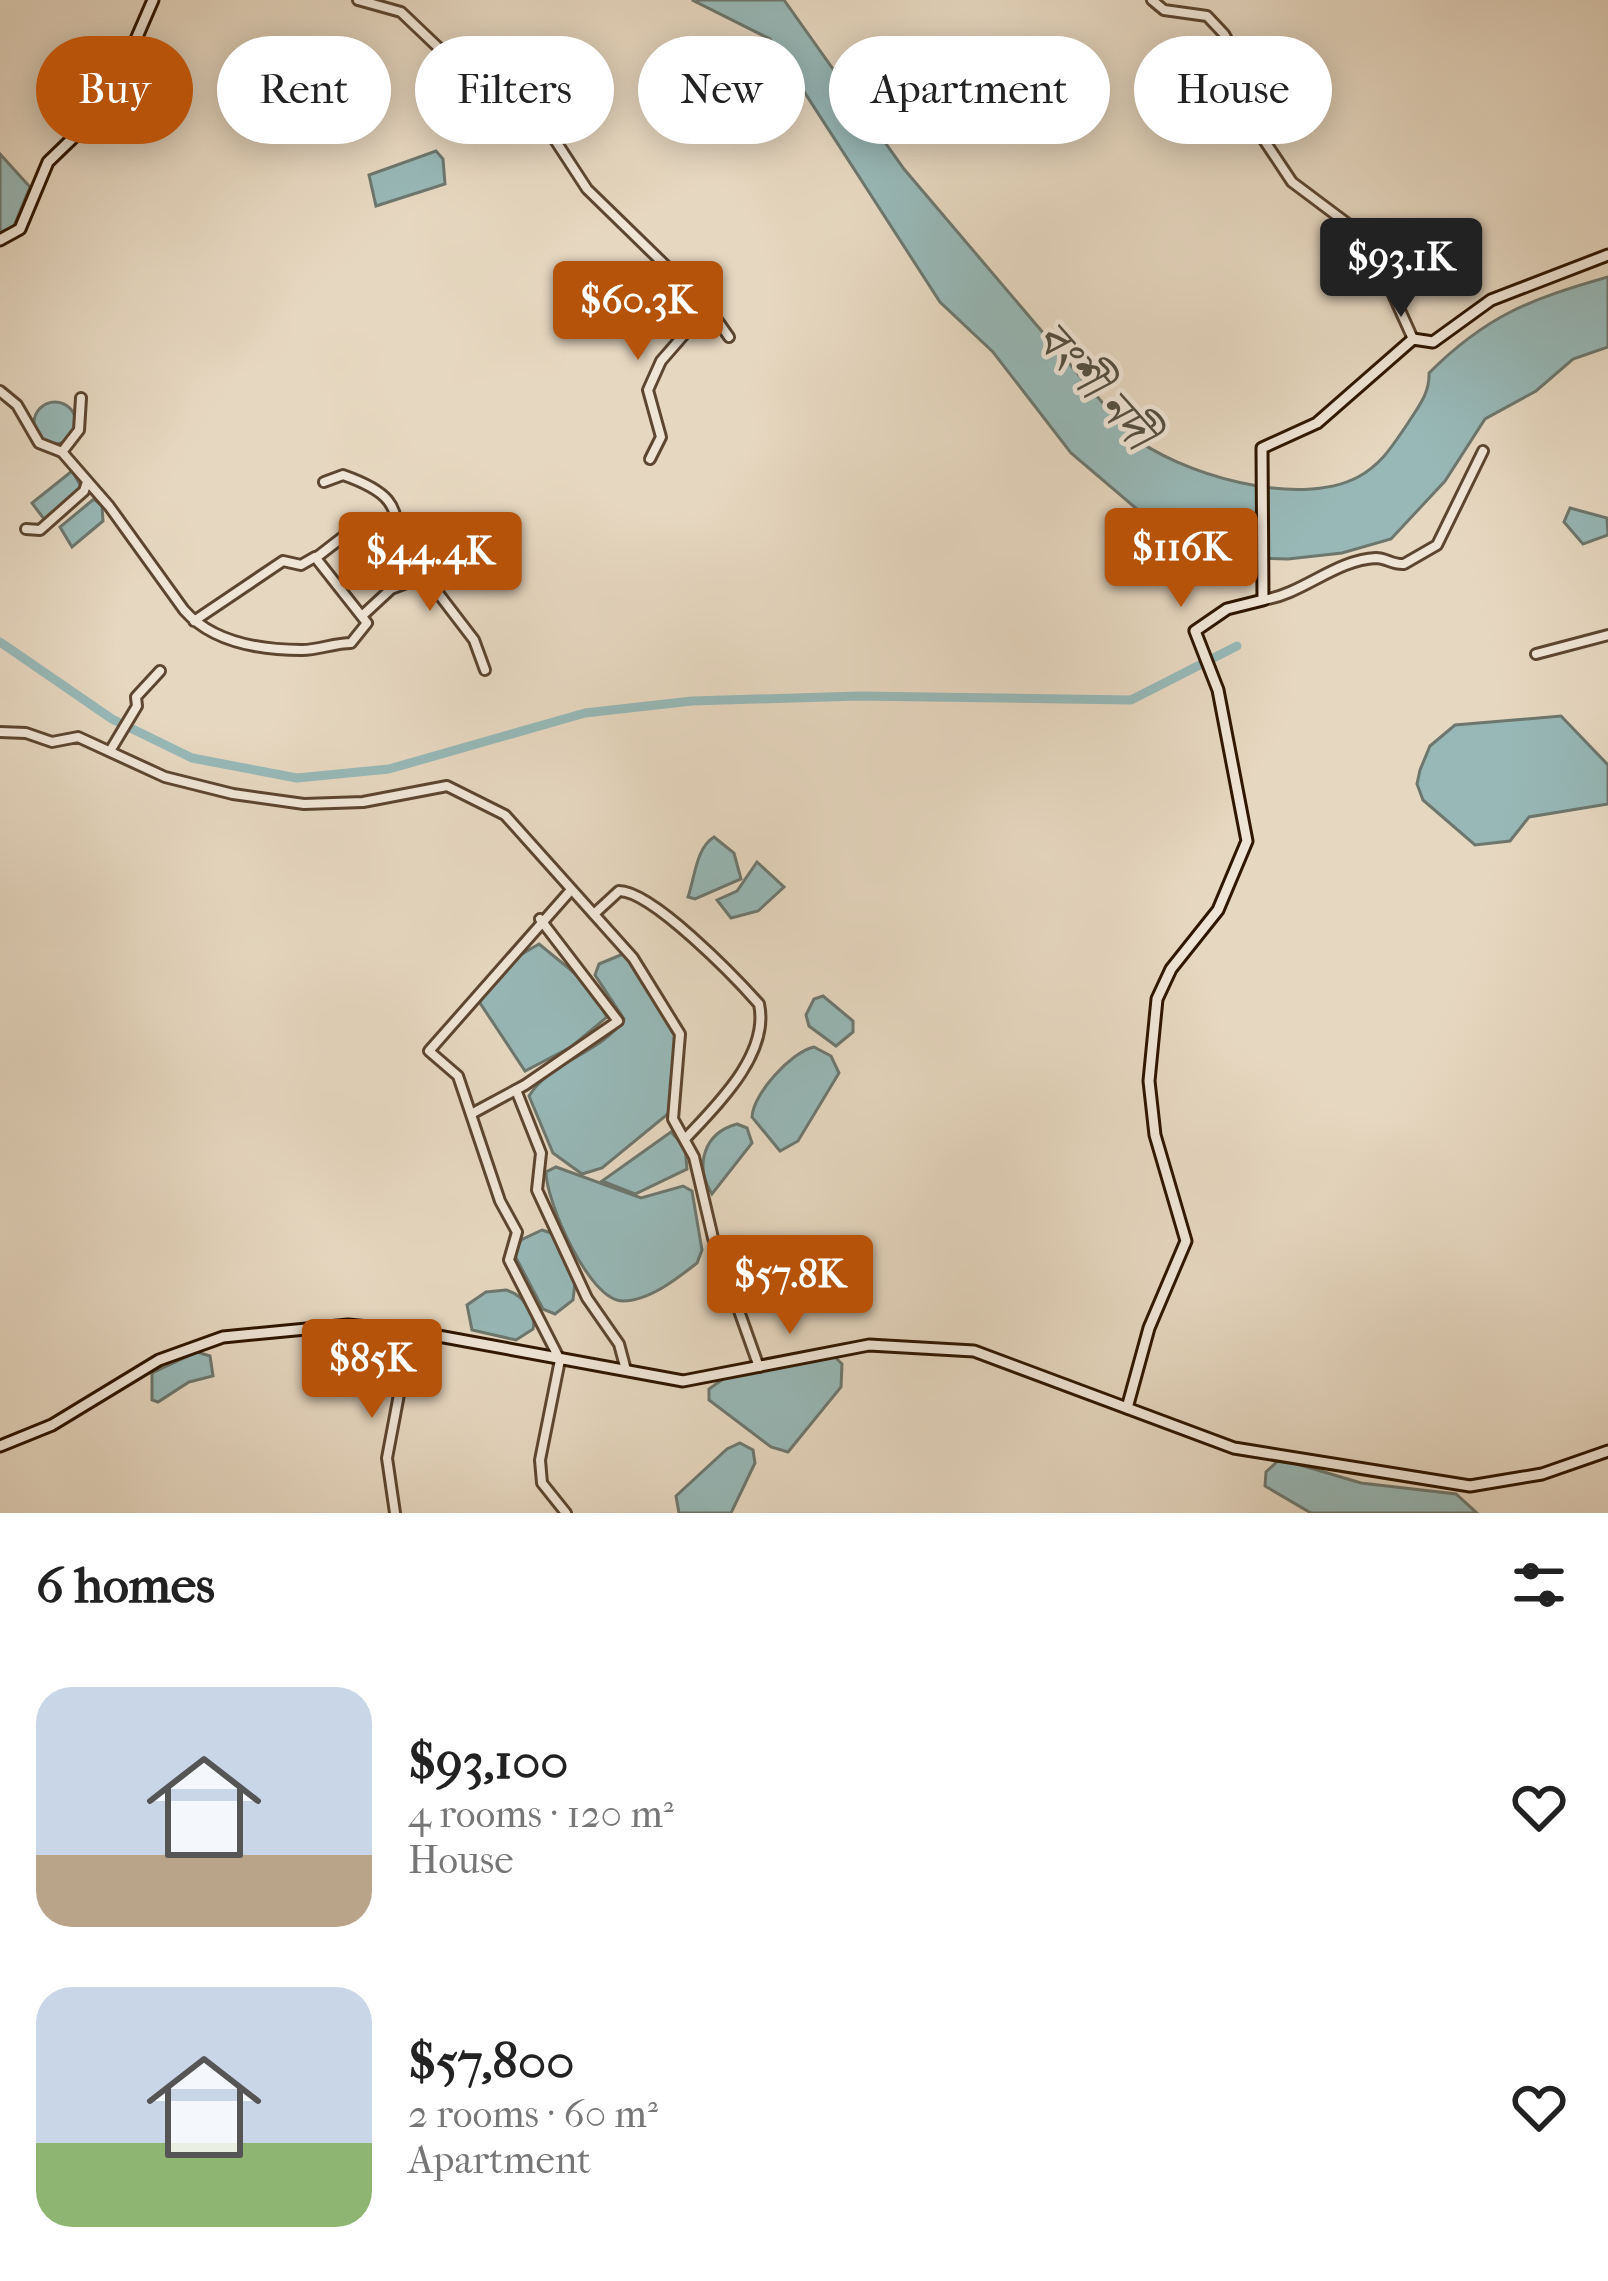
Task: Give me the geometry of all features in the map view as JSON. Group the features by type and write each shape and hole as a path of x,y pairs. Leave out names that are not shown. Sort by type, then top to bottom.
{"street":[{"path":"0,240 20,230 48,162 107,104 152,0"},
{"path":"358,0 401,12 443,52 500,65 543,111 542,119 587,189 708,307 729,337"},
{"path":"1152,0 1164,10 1207,16 1224,34 1240,63 1251,119 1292,182 1368,238 1413,339"},
{"path":"1263,596 1262,448 1317,423 1413,339 1433,342 1491,300 1608,255"},
{"path":"650,458 661,436 646,396 662,361 708,307"},
{"path":"0,391 17,405 39,442 62,452 87,480 194,621 216,638 304,650 358,640 367,623 351,609 317,557"},
{"path":"62,452 79,430 81,398"},
{"path":"1127,1408 1149,1328 1186,1241 1155,1135 1149,1082 1157,999 1172,970 1218,910 1247,841 1218,690 1196,626 1263,596 1283,597 1341,568 1380,557 1404,565 1437,545 1483,451"},
{"path":"324,482 343,475 385,494 398,512 401,549 413,578"},
{"path":"26,529 40,530 84,490 87,480"},
{"path":"194,621 284,561 301,565 348,532"},
{"path":"375,548 401,549"},
{"path":"362,616 391,589 413,578 430,579 474,640 485,670"},
{"path":"1536,654 1608,634"},
{"path":"111,750 135,710 136,697 160,671"},
{"path":"0,732 26,733 52,742 79,736 187,784 280,801 363,802 454,787 505,815 649,980 680,1034 673,1119 686,1138 734,1307 759,1367"},
{"path":"566,1513 542,1483 540,1460 560,1360 509,1260 517,1232 500,1202 458,1076 429,1052 464,1018 471,1000 509,956 527,944 540,919 572,890"},
{"path":"593,914 619,891 631,892 680,928 759,1004 757,1042 723,1101 686,1138"},
{"path":"473,1113 516,1090 618,1021 540,919"},
{"path":"516,1090 541,1153 537,1190 587,1298 620,1344 626,1370"},
{"path":"0,1446 52,1425 159,1360 223,1337 302,1326 411,1331 683,1381 869,1345 948,1348 1013,1362 1234,1448 1470,1486 1542,1474 1608,1451"},
{"path":"394,1513 387,1458 411,1331"}],"water":[{"path":"692,0 784,0 829,63 829,130 805,93 805,36 764,36"},
{"path":"838,144 886,144 1129,434 1208,474 1272,488 1304,489 1358,477 1397,439 1423,400 1429,373 1450,353 1511,312 1608,277 1608,347 1573,359 1536,391 1485,419 1445,481 1391,539 1342,553 1248,558 1203,547 1158,527 1071,453 993,352 940,302"},
{"path":"436,151 443,159 445,184 376,206 369,175"},
{"path":"0,154 30,187 13,228 0,232"},
{"path":"55,402 70,408 76,423 70,438 55,444 40,438 34,423 40,408"},
{"path":"72,471 82,488 44,519 32,503"},
{"path":"94,499 102,506 103,521 72,547 60,527"},
{"path":"1570,508 1607,518 1608,535 1583,544 1564,522"},
{"path":"1561,716 1608,765 1608,804 1529,817 1510,841 1475,845 1423,800 1417,784 1430,746 1455,725"},
{"path":"714,837 734,853 741,879 695,899 688,897 700,856"},
{"path":"757,862 784,887 758,911 731,918 717,900 737,891"},
{"path":"539,944 588,984 607,1017 571,1047 525,1071 478,1000 512,960"},
{"path":"623,954 635,962 676,1036 669,1113 602,1168 582,1174 553,1153 529,1096 550,1073 603,1041 624,1019 595,975 599,964"},
{"path":"823,996 853,1021 853,1032 836,1046 809,1026 806,1015 814,999"},
{"path":"814,1047 831,1056 839,1073 798,1141 780,1151 752,1117 754,1108 785,1065"},
{"path":"737,1124 747,1128 752,1143 712,1194 704,1172 705,1152 717,1135"},
{"path":"671,1132 685,1147 687,1169 635,1194 602,1181"},
{"path":"556,1167 641,1198 683,1186 692,1191 702,1250 697,1263 643,1297 623,1301 610,1297 584,1268 561,1226 546,1172"},
{"path":"542,1230 557,1235 575,1283 573,1300 555,1314 543,1309 514,1254 521,1240"},
{"path":"506,1290 527,1305 533,1329 516,1340 472,1330 467,1305 486,1292"},
{"path":"197,1352 210,1356 213,1376 189,1382 158,1402 152,1400 152,1373"},
{"path":"834,1356 842,1364 841,1387 788,1452 771,1447 709,1400 709,1389 726,1377"},
{"path":"740,1443 753,1450 755,1463 731,1513 679,1513 676,1496 727,1449"},
{"path":"1280,1459 1361,1483 1456,1494 1477,1513 1311,1513 1265,1486 1266,1472"}],"waterway":[{"path":"0,642 112,719 192,758 297,778 389,769 585,713 692,701 859,696 1131,700 1237,646"}],"water label":[{"name":"বংশী নদী","path":"1096,384"}]}
